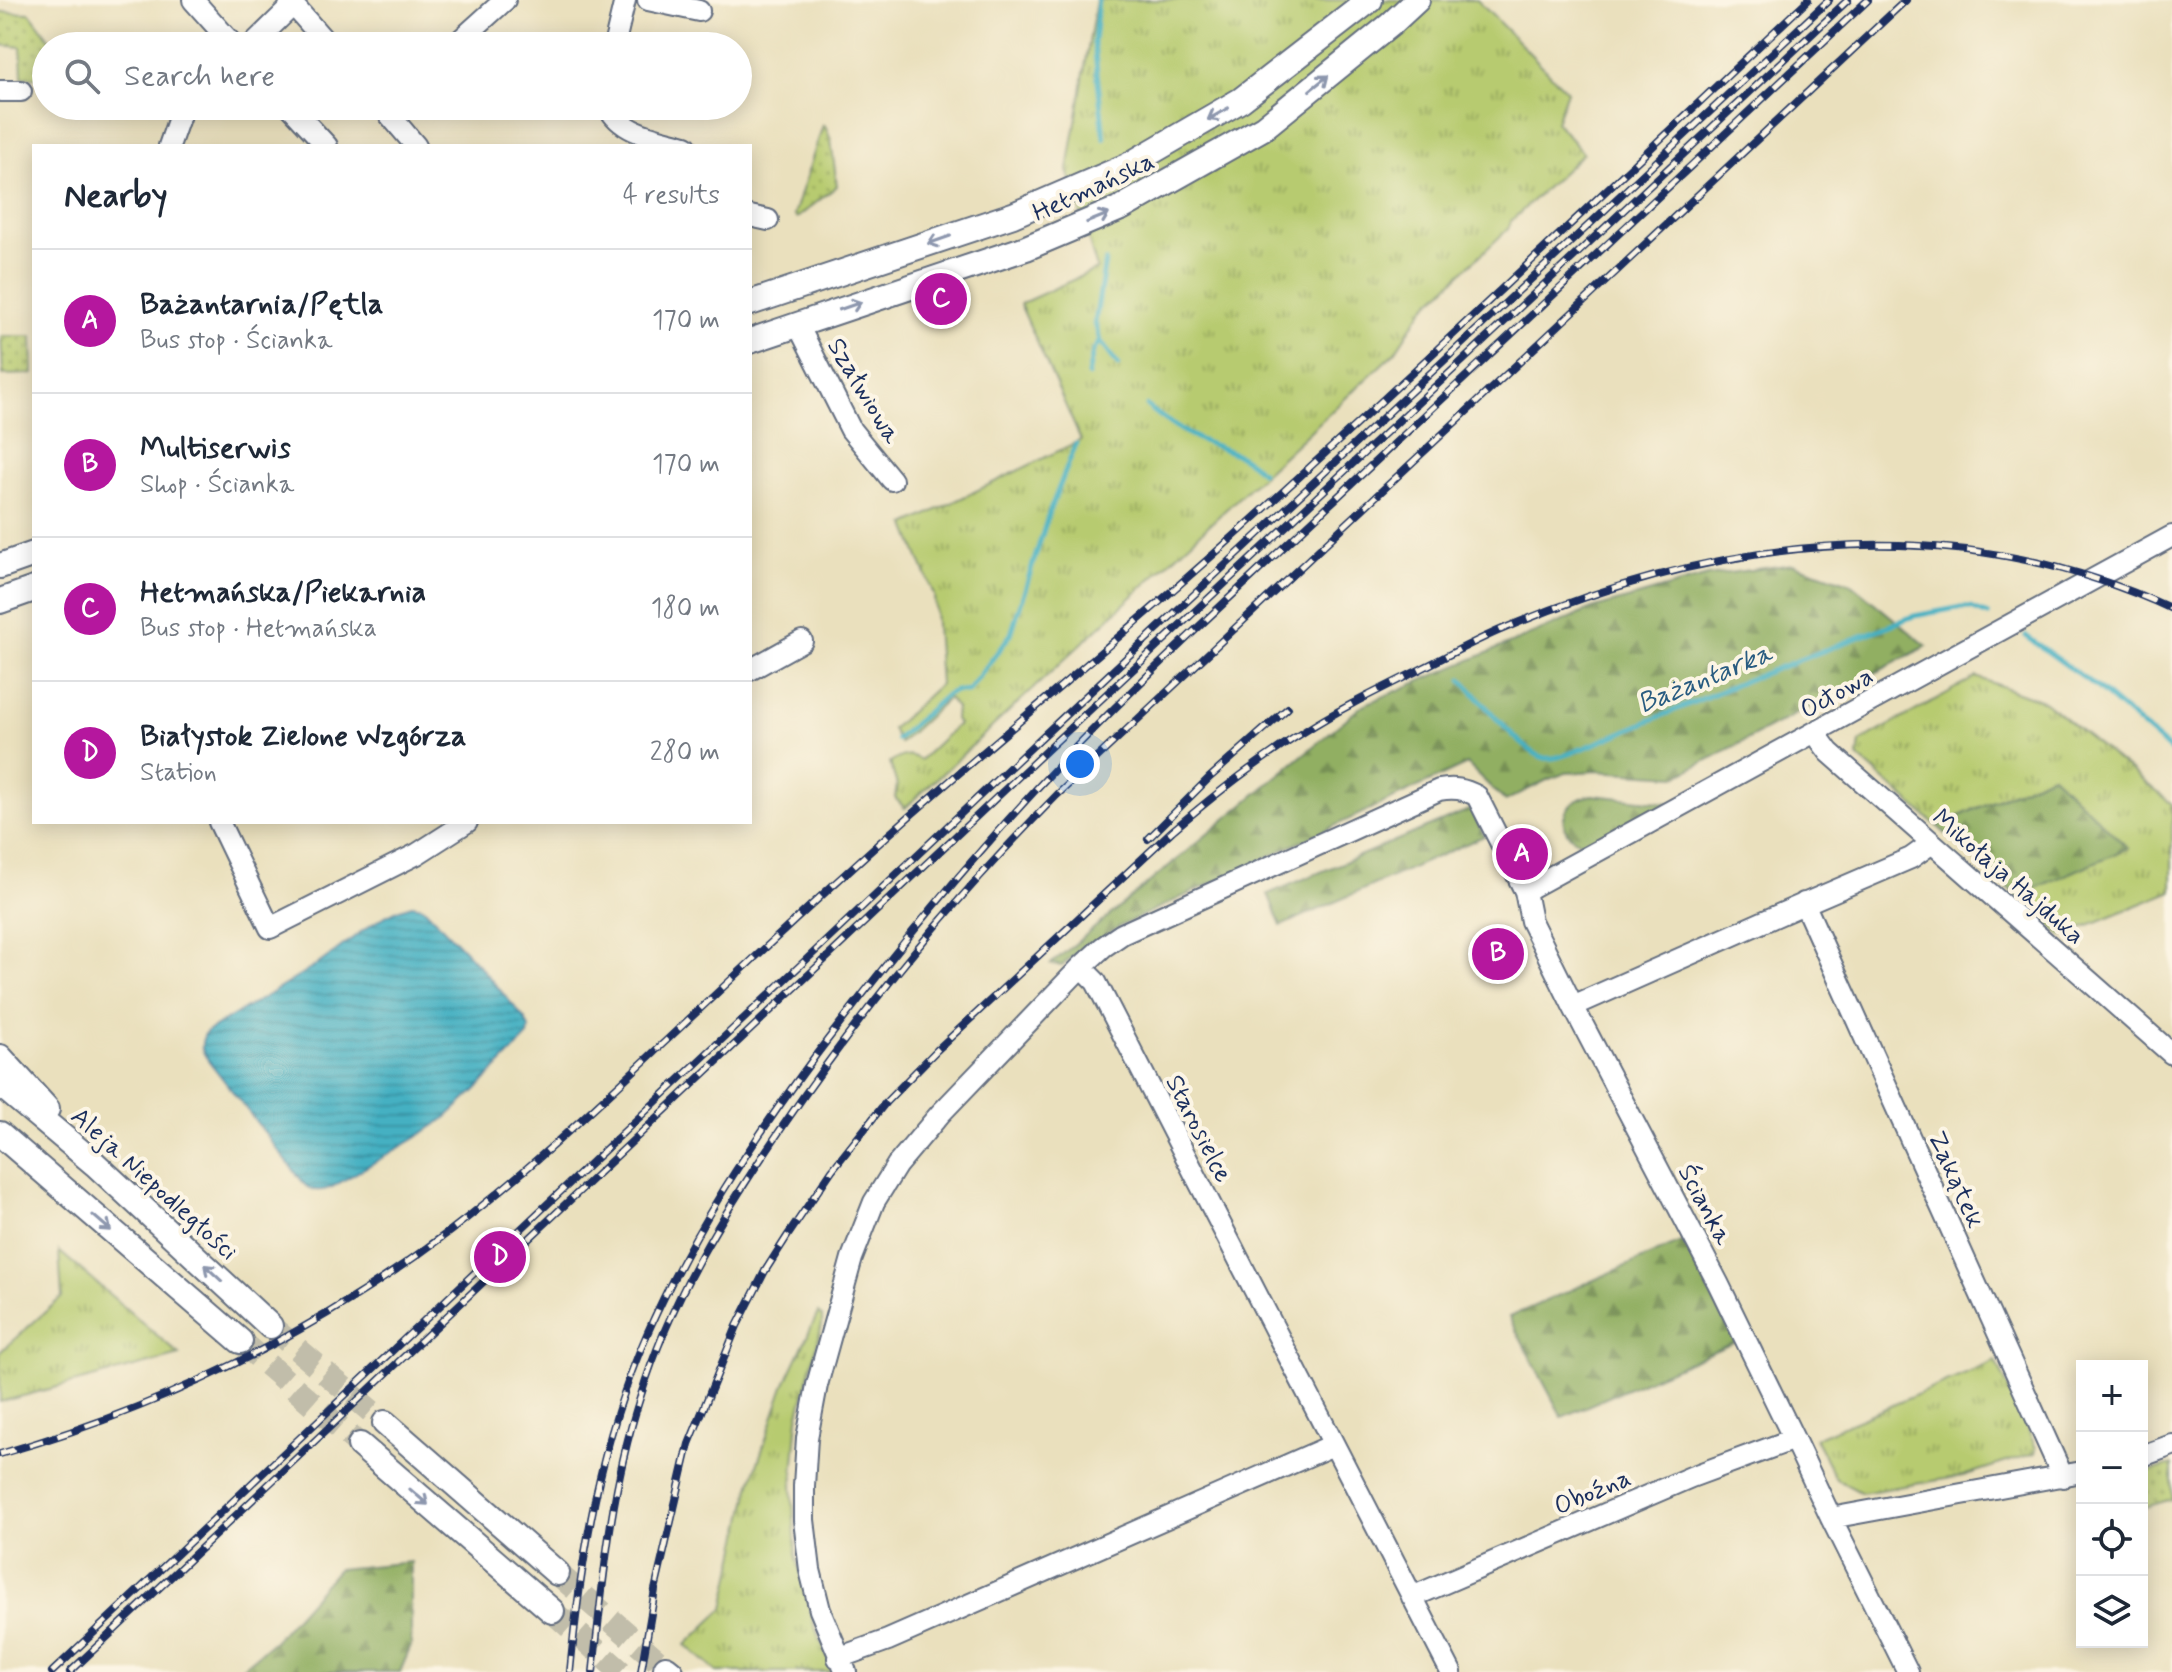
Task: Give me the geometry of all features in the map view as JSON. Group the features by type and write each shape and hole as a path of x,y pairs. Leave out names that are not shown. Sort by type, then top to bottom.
{"main road":[{"name":"Hetmańska","path":"752,302 1013,215 1129,165 1241,100 1370,0"},
{"name":"Hetmańska","path":"752,340 1026,248 1123,207 1263,128 1417,0"},
{"path":"1013,215 1026,248"},
{"path":"0,566 32,555"},
{"path":"0,601 32,590"},
{"path":"0,1057 95,1164"},
{"name":"Aleja Niepodległości","path":"0,1084 95,1164 270,1326"},
{"path":"0,1134 240,1341"},
{"path":"0,1145 43,1172"},
{"path":"385,1423 557,1573"},
{"path":"360,1445 552,1611"}],"street":[{"path":"193,0 222,32"},
{"path":"470,32 505,0"},
{"path":"617,32 625,0"},
{"path":"648,0 699,11"},
{"path":"264,32 291,2 317,32"},
{"path":"0,91 21,91"},
{"path":"170,144 178,120"},
{"path":"303,120 325,144"},
{"path":"395,120 414,144"},
{"path":"619,120 632,131 679,144"},
{"name":"Szałwiowa","path":"798,325 851,430 892,480"},
{"name":"Octowa","path":"1525,891 2172,536"},
{"path":"752,669 802,641"},
{"name":"Mikołaja Hajduka","path":"1815,733 1829,752 2172,1054"},
{"name":"Ścianka","path":"1081,967 1122,934 1439,790 1465,790 1477,796 1525,891 1531,921 1718,1283 1908,1672"},
{"path":"220,824 270,928 417,854 464,824"},
{"path":"1573,1006 1911,858 1932,843"},
{"name":"Zakątek","path":"1804,903 2072,1474"},
{"path":"1081,967 940,1114 897,1165 874,1202 852,1258 815,1398 807,1438 804,1486 804,1520 810,1570 820,1610 842,1665 888,1640 1333,1445"},
{"name":"Starosielce","path":"1081,967 1096,982 1451,1672"},
{"name":"Oboźna","path":"1412,1597 1691,1477 1794,1439"},
{"path":"2148,1454 2172,1445"},
{"path":"1831,1518 2072,1474"}],"green space":[{"path":"1096,0 1477,0 1567,91 1556,122 1583,153 1424,308 1395,352 905,808 895,798 897,785 890,763 905,756 920,760 958,724 956,708 948,698 900,743 892,729 940,684 934,595 906,525 1081,440 1020,304 1097,269 1068,170"},
{"path":"0,12 30,13 44,32 32,32 32,77 22,77 21,47 0,45"},
{"path":"823,125 831,140 837,186 797,218 794,215"},
{"path":"1,336 32,336 32,374 3,375"},
{"path":"1793,564 1850,583 1927,646 1677,776 1595,771 1566,773 1505,801 1467,764 1120,926 1090,946 1087,943 1062,966 1051,964 1363,705 1592,609 1708,576"},
{"path":"1976,677 2045,702 2172,804 2172,891 2062,936 2017,896 2127,848 2052,775 1937,826 1858,757 1860,742"},
{"path":"2052,775 2128,848 2017,896 1937,826"},
{"path":"1592,795 1669,803 1595,844 1582,843 1567,831 1565,814 1579,799"},
{"path":"1471,809 1484,836 1281,926 1268,894"},
{"path":"1683,1241 1735,1342 1562,1417 1509,1317"},
{"path":"59,1251 180,1355 0,1402 0,1352 62,1297"},
{"path":"818,1313 822,1317 822,1325 798,1418 792,1485 796,1555 814,1625 834,1672 717,1672 686,1645 724,1608 751,1483 784,1386"},
{"path":"1996,1361 2036,1448 2035,1453 1963,1476 1862,1493 1836,1479 1815,1438"},
{"path":"2172,1465 2172,1499 2148,1506 2148,1471"},
{"path":"411,1562 411,1646 400,1672 237,1672 275,1640 338,1569"}],"water":[{"path":"412,905 423,907 480,967 525,1019 528,1036 447,1117 332,1187 312,1189 306,1186 209,1060 202,1049 202,1042 206,1032 318,964 375,922"}],"waterway":[{"name":"Bażantarka","path":"1098,0 1094,43 1104,138"},
{"name":"Bażantarka","path":"1105,261 1095,323 1100,341 1118,365"},
{"path":"1088,375 1093,351 1100,341"},
{"name":"Bażantarka","path":"1147,406 1186,433 1240,456 1261,472"},
{"path":"897,739 947,694 968,691 1011,634 1049,513 1076,444"},
{"name":"Bażantarka","path":"1462,679 1525,746 1545,758 1554,758 1914,616 1957,608 1971,608 1988,615"},
{"name":"Bażantarka","path":"2026,636 2098,688 2172,752"}],"tunnel":[{"path":"270,1326 385,1423"},
{"path":"240,1341 360,1445"},
{"path":"557,1573 666,1668"},
{"path":"552,1611 621,1672"}],"railway":[{"path":"0,1454 120,1414 236,1363 346,1302 399,1268 477,1210 579,1122 895,829 1298,478 1808,0"},
{"path":"52,1672 1043,736 1829,0"},
{"path":"70,1672 1051,746 1848,0"},
{"path":"570,1672 580,1585 595,1500 617,1416 647,1334 683,1261 724,1190 792,1088 847,1015 974,859 1108,714 1868,0"},
{"path":"593,1672 609,1534 622,1465 640,1398 667,1324 701,1256 740,1191 846,1038 947,913 1057,795 1906,0"},
{"path":"641,1672 655,1590 689,1444 737,1326 765,1271 832,1170 886,1102 937,1050 1172,831 1268,756 1345,708 1505,628 1587,597 1670,572 1754,555 1838,546 1922,546 2006,556 2089,577 2172,609"},
{"path":"1148,839 1209,778 1288,708"}],"place":[{"name":"Hetmańska/Piekarnia","path":"941,299"},
{"name":"Bażantarnia/Pętla","path":"1522,854"},
{"name":"Multiserwis","path":"1498,954"},
{"name":"Białystok Zielone Wzgórza","path":"500,1257"}]}
